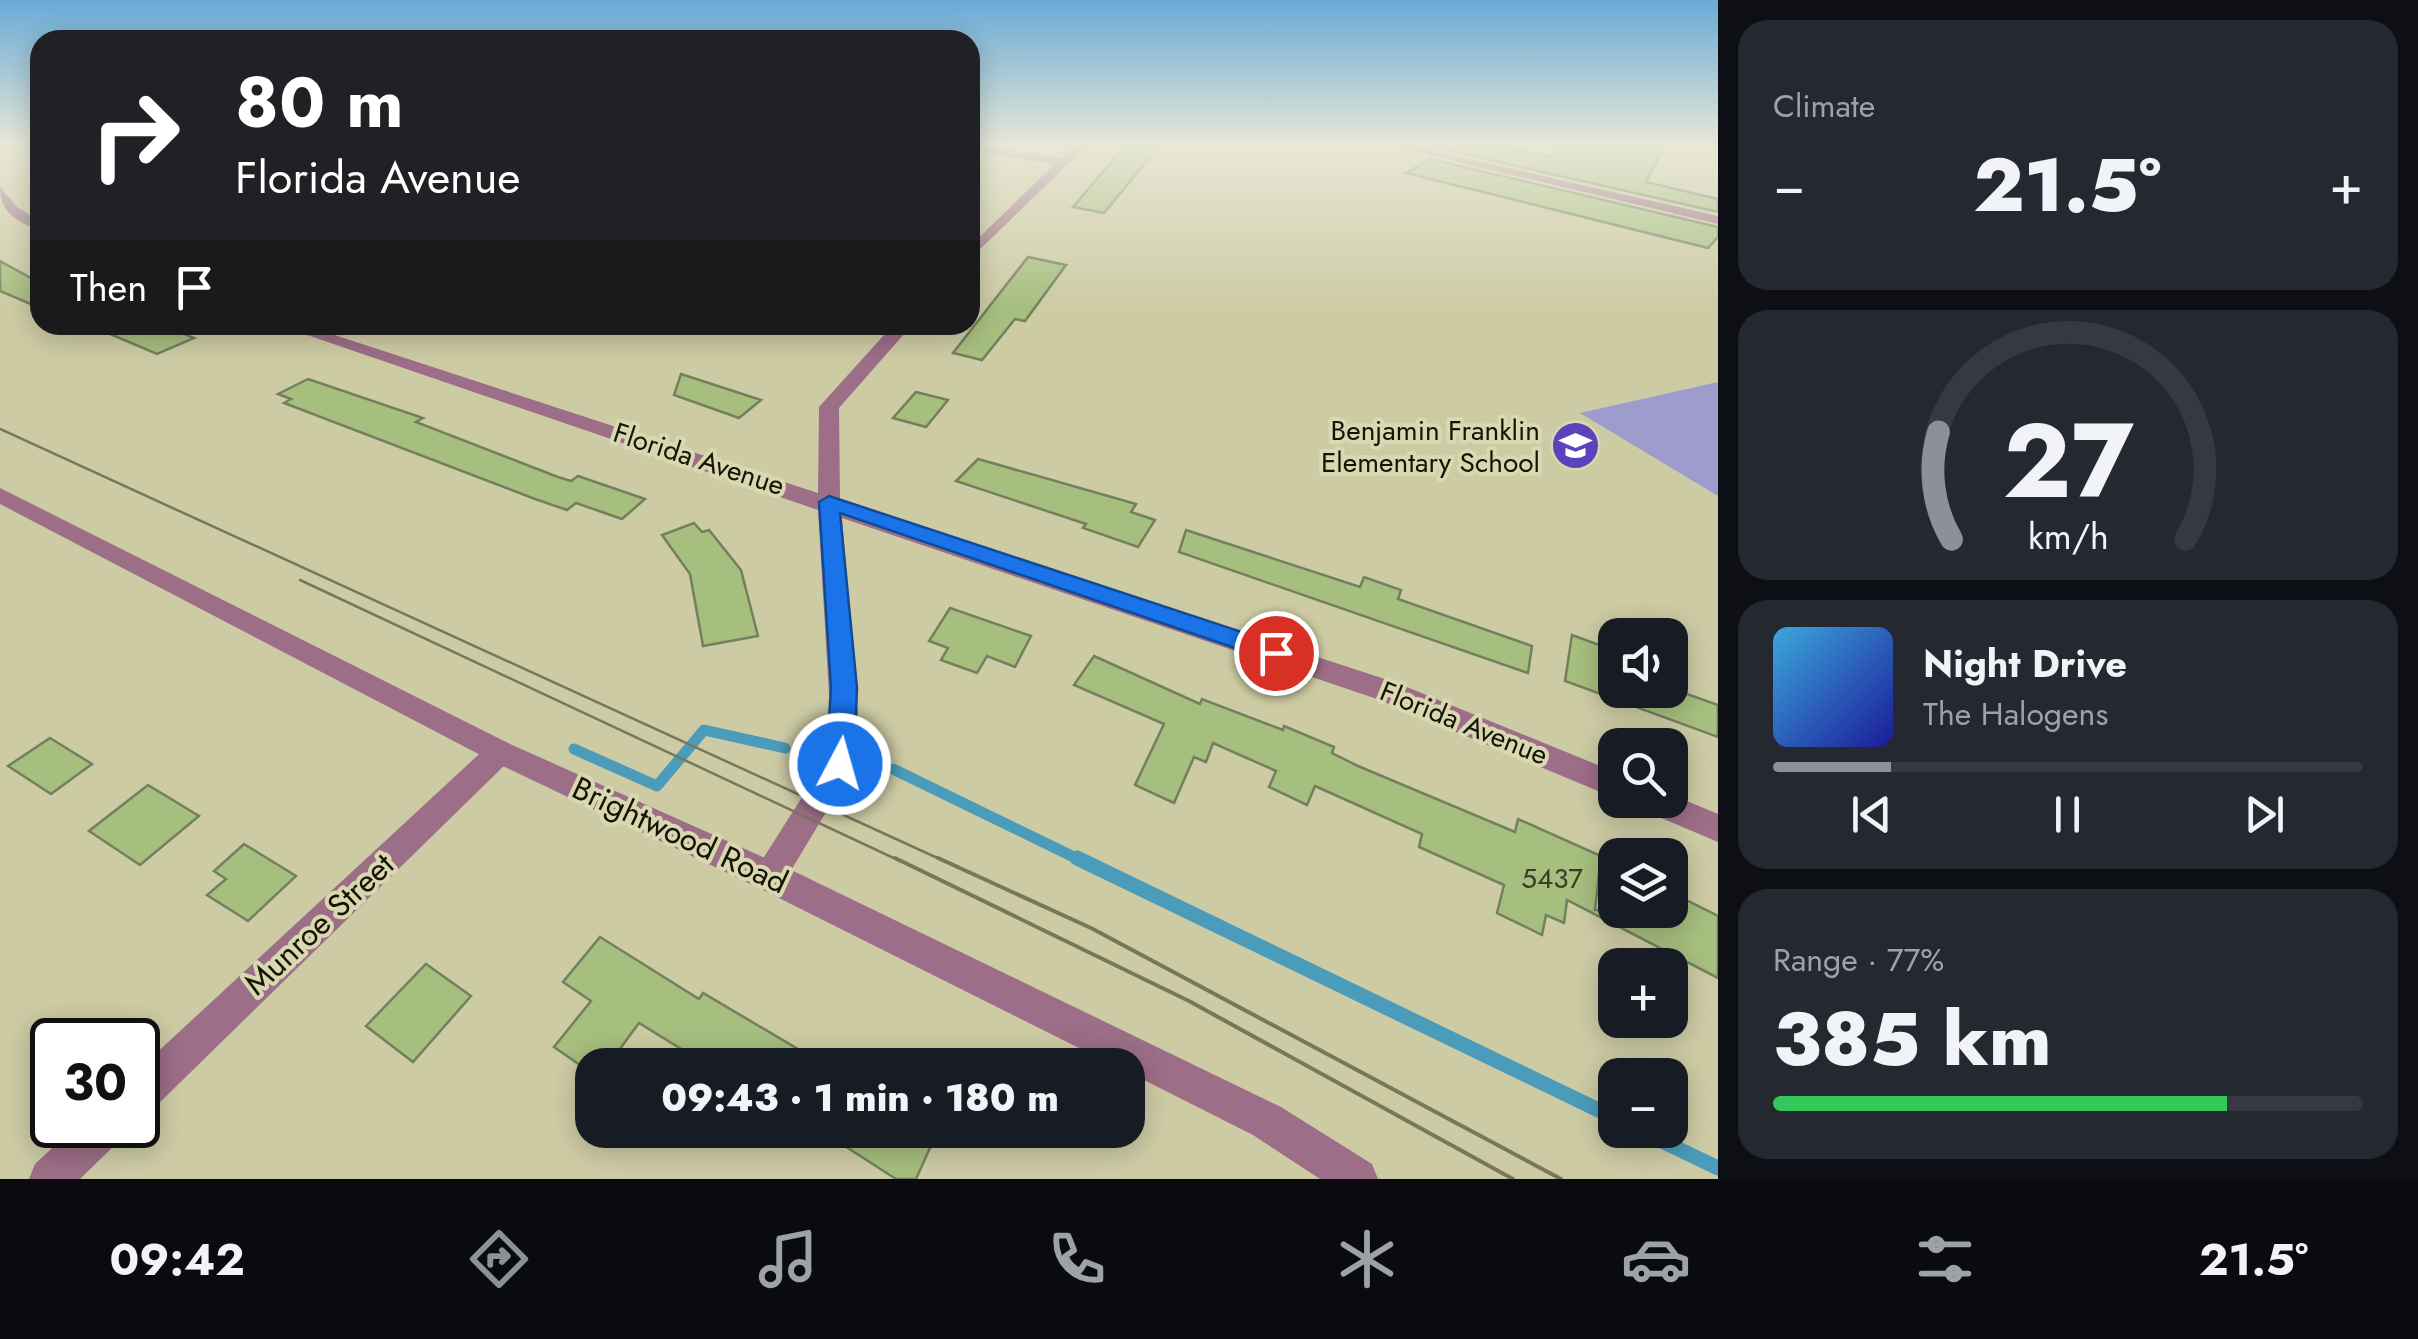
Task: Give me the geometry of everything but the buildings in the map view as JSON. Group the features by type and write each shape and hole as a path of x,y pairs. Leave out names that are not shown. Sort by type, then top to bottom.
{"street":[{"path":"5,199 12,210 30,221"},
{"path":"980,244 1026,199"},
{"path":"1627,199 1718,220"},
{"name":"Florida Avenue","path":"318,335 1387,690 1598,778"},
{"path":"770,876 840,764 844,688 829,502 828,407 894,335"},
{"name":"Brightwood Road","path":"0,495 500,752 770,876 1267,1121 1357,1179"},
{"name":"Munroe Street","path":"160,1075 500,752"},
{"path":"1688,815 1718,828"},
{"path":"50,1179 83,1148"}],"shaded area":[{"path":"1718,382 1718,496 1580,413"}],"waterway":[{"path":"574,749 657,786 704,730 785,748"},
{"path":"893,769 1082,861"},
{"path":"1077,858 1598,1110"},
{"path":"1676,1148 1718,1168"}],"tram line":[{"path":"0,429 944,861"},
{"path":"300,580 900,861"},
{"path":"895,858 1189,1001 1513,1179"},
{"path":"938,858 1091,928 1561,1179"}],"place":[{"name":"Benjamin Franklin Elementary School","path":"1575,446"}],"route":[{"path":"840,764 845,728 844,688 829,502 1276,653"}]}
